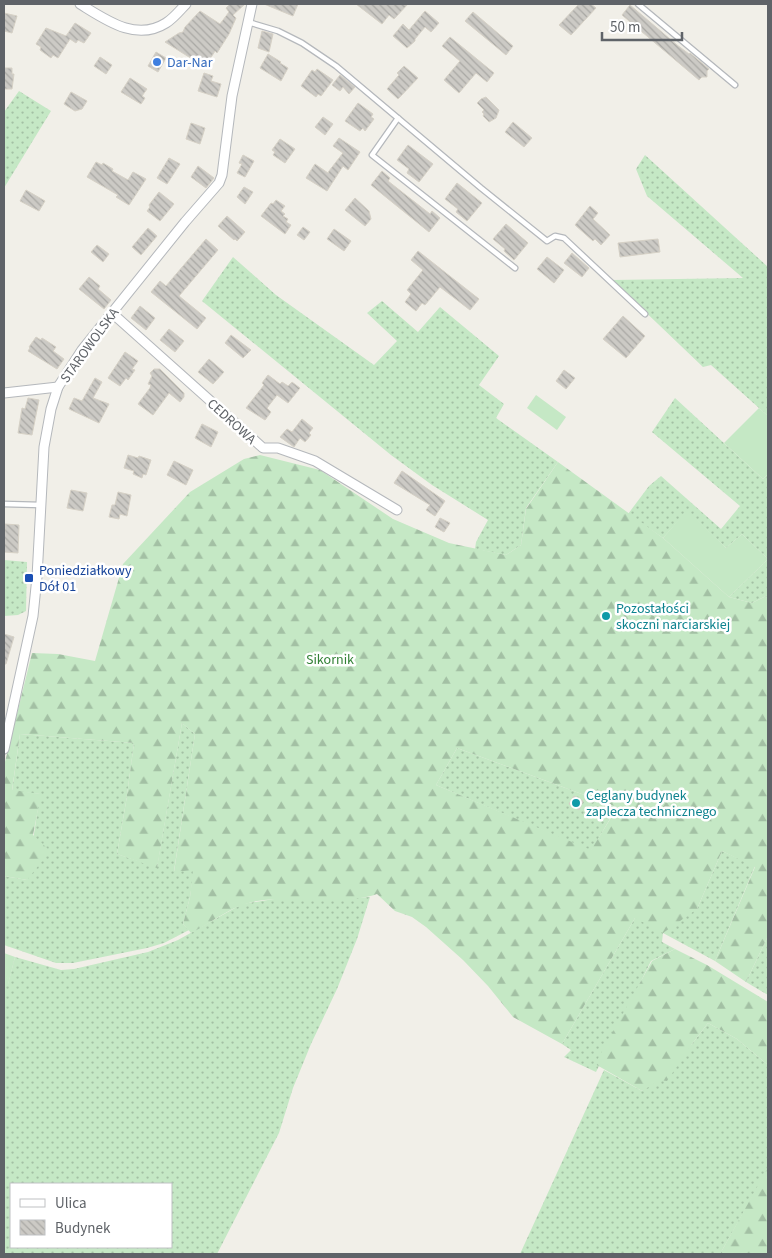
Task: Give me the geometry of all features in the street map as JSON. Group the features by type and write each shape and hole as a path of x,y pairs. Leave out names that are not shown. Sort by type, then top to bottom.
{"street":[{"path":"80,4 118,27 136,31 152,30 168,22 186,4"},
{"name":"STAROWOLSKA","path":"4,750 32,616 37,577 44,447 51,409 58,387 82,350 185,222 220,183 232,96 252,4"},
{"name":"CEDROWA","path":"112,313 263,448 278,448 315,461 397,510"},
{"path":"4,393 58,387"}],"lane":[{"path":"638,4 735,85"},
{"path":"248,22 278,31 302,43 336,66 547,241 555,236 564,238 645,314"},
{"path":"398,118 372,155 515,268"},
{"path":"4,504 41,505"}],"green space":[{"path":"19,91 51,111 4,188 4,112"},
{"path":"645,155 768,267 768,416 711,365 703,367 612,280 743,278 647,196 636,169"},
{"path":"233,257 276,295 374,365 397,341 367,313 382,301 418,332 440,307 499,356 479,385 504,404 496,418 558,462 526,508 521,545 506,555 475,549 476,542 488,520 432,485 391,455 202,301"},
{"path":"536,395 566,417 557,430 527,408"},
{"path":"675,398 763,479 768,474 768,559 742,534 726,548 687,511 663,538 628,514 649,486 661,476 721,529 740,506 652,432"},
{"path":"759,408 768,416 768,474 763,479 724,443"},
{"name":"Sikornik","path":"260,455 320,470 393,519 449,543 506,555 521,545 526,509 558,462 663,538 729,597 752,603 768,595 768,936 746,982 715,961 755,867 722,851 697,909 663,933 635,918 562,1044 513,1017 488,986 463,960 426,927 412,917 395,911 377,894 363,898 333,900 271,899 257,901 239,906 191,933 183,924 190,897 193,870 174,872 195,734 182,723 157,868 117,854 134,743 20,734 12,790 41,794 33,835 48,849 42,861 27,880 4,876 4,766 32,653 58,654 95,661 123,564 190,492 244,459","holes":["457,748 617,807 591,850 436,785"]},
{"path":"687,510 726,548 742,534 768,559 729,597 663,538"},
{"path":"768,559 768,595 752,603 729,597"},
{"path":"4,560 27,562 26,611 18,615 4,616"},
{"path":"182,723 195,734 174,871 194,869 190,897 183,924 189,930 164,943 147,948 73,963 56,963 4,945 4,876 27,880 40,794 12,791 20,734 134,743 117,854 157,867"},
{"path":"457,748 617,807 591,851 436,785"},
{"path":"722,851 755,866 715,961 663,933 662,942 675,949 651,961 596,1072 564,1057 571,1050 562,1044 635,918 697,909"},
{"path":"370,897 357,939 337,989 293,1088 279,1133 217,1254 4,1254 4,985 8,984 15,957 61,970 74,969 148,952 178,940 242,904 274,899"},
{"path":"768,936 768,995 746,982"},
{"path":"675,949 707,965 768,1002 768,1065 737,1039 708,1023 667,1081 660,1080 642,1091 595,1064 652,961"},
{"path":"4,953 15,957 8,985 4,985"},
{"path":"708,1023 737,1039 768,1065 768,1169 720,1254 520,1254 604,1070 642,1091 692,1044"},
{"path":"767,1169 768,1254 720,1254"}],"building":[{"path":"230,4 245,4 233,15 236,18 229,34 205,67 165,42 183,32 185,27 200,11 220,24 229,12 226,8"},
{"path":"264,4 298,4 293,16"},
{"path":"356,4 408,4 394,19 389,15 382,24"},
{"path":"579,4 591,4 596,8 571,35 559,25"},
{"path":"630,5 709,69 707,77 702,77 699,80 622,15"},
{"path":"425,11 439,23 431,32 425,27 415,41 407,48 393,36 403,24 409,30"},
{"path":"473,12 513,46 506,55 465,21"},
{"path":"4,13 17,16 12,33 4,31"},
{"path":"75,23 91,33 84,43 78,40 76,43 70,39 58,58 53,55 51,58 40,50 41,47 36,44 46,28 66,36"},
{"path":"262,31 273,34 269,52 258,48"},
{"path":"450,37 494,73 487,82 476,73 459,93 444,80 460,61 442,46"},
{"path":"156,52 166,58 158,72 148,66"},
{"path":"268,54 288,68 281,81 260,68"},
{"path":"100,57 112,65 106,74 94,66"},
{"path":"404,66 418,78 398,99 387,89"},
{"path":"4,68 12,68 12,74 14,74 12,89 4,89"},
{"path":"317,69 333,80 321,96 318,94 316,97 301,86 312,70 315,72"},
{"path":"204,73 213,76 211,81 221,84 217,97 198,91"},
{"path":"340,75 355,87 349,94 343,87 340,91 332,85"},
{"path":"130,78 147,89 142,96 145,98 141,104 121,92"},
{"path":"71,92 87,101 82,109 75,111 64,104"},
{"path":"486,97 499,110 496,118 489,122 483,116 482,112 484,110 477,103"},
{"path":"358,103 373,114 371,117 374,119 365,131 363,128 360,131 345,121"},
{"path":"323,117 333,124 325,135 315,127"},
{"path":"513,122 532,138 524,147 505,132"},
{"path":"191,123 205,128 200,144 186,139"},
{"path":"339,138 360,152 348,170 343,166 327,191 306,178 315,164 328,173 343,153 333,146"},
{"path":"280,139 295,149 285,163 273,155 275,152 272,150"},
{"path":"408,145 433,164 419,182 407,173 409,169 397,160"},
{"path":"243,155 254,161 245,177 237,173 242,164 239,163"},
{"path":"169,158 180,164 167,184 157,178"},
{"path":"96,162 102,165 103,163 113,169 112,171 128,180 133,172 146,179 129,205 116,197 118,195 87,177"},
{"path":"198,166 214,178 206,188 191,177"},
{"path":"382,171 390,178 388,181 430,214 432,211 440,218 429,232 371,185"},
{"path":"457,183 482,203 467,221 456,212 458,209 445,199"},
{"path":"244,187 253,192 245,204 237,197"},
{"path":"26,190 45,201 39,211 20,201"},
{"path":"159,192 174,204 160,221 147,211 150,207 149,205"},
{"path":"355,198 369,211 371,219 365,226 345,210"},
{"path":"276,200 285,206 281,211 285,214 283,216 288,219 286,222 291,225 285,234 261,216 271,203 273,204"},
{"path":"590,206 598,213 593,219 610,235 601,245 595,239 593,241 575,225"},
{"path":"227,216 245,232 237,241 218,226"},
{"path":"506,224 528,243 514,260 493,239"},
{"path":"303,227 310,232 304,240 297,235"},
{"path":"148,228 157,236 141,255 132,247"},
{"path":"334,229 351,241 344,251 327,239"},
{"path":"206,239 218,250 179,296 206,318 197,329 151,292 160,281 166,286"},
{"path":"658,239 660,252 620,257 618,243"},
{"path":"97,245 109,254 103,262 91,252"},
{"path":"418,251 479,299 470,310 440,287 425,305 422,303 416,311 405,302 411,294 407,290 423,270 411,260"},
{"path":"572,253 589,268 582,277 564,263"},
{"path":"547,257 564,270 554,283 537,269"},
{"path":"89,277 100,286 98,289 111,300 104,309 79,289"},
{"path":"140,306 155,318 146,330 131,318"},
{"path":"623,316 645,336 626,358 603,339"},
{"path":"169,329 184,341 175,352 160,340"},
{"path":"231,335 251,350 243,358 225,343"},
{"path":"36,337 41,340 42,338 56,347 53,351 64,359 57,369 28,351"},
{"path":"125,352 138,361 132,369 135,370 128,380 126,378 120,386 108,378"},
{"path":"209,359 224,372 213,384 198,372"},
{"path":"154,369 160,369 184,393 184,397 180,402 169,393 153,415 138,404 150,388 151,385 148,384 152,376 150,373"},
{"path":"564,370 575,378 566,389 556,381"},
{"path":"268,375 280,384 282,382 288,386 292,382 300,388 288,403 277,395 267,408 271,412 265,420 246,408 264,385 262,383"},
{"path":"95,378 102,382 93,398 109,404 99,423 69,409 74,398 82,401"},
{"path":"28,398 39,400 32,435 18,433 22,408 25,409"},
{"path":"302,419 313,428 309,433 311,435 305,442 300,438 294,447 280,437 287,429 292,432"},
{"path":"202,424 218,432 211,447 195,438"},
{"path":"128,455 151,460 146,475 143,474 142,478 133,474 134,471 124,468"},
{"path":"174,461 193,470 186,485 167,475"},
{"path":"402,471 445,501 435,516 426,510 430,505 394,483"},
{"path":"71,490 87,493 83,511 67,508"},
{"path":"118,492 131,495 127,516 120,514 119,519 109,517 112,505 115,505"},
{"path":"440,518 450,523 444,532 435,527"},
{"path":"5,524 19,525 18,553 4,552"},
{"path":"4,634 14,637 6,664 4,664"},
{"name":"Ceglany budynek zaplecza technicznego","path":"574,796 583,801 579,810 569,804"}],"place":[{"name":"Dar-Nar","path":"157,62"},
{"name":"Poniedziałkowy Dół 01","path":"29,578"},
{"name":"Pozostałości skoczni narciarskiej","path":"606,616"},
{"name":"Ceglany budynek zaplecza technicznego","path":"576,803"}]}
